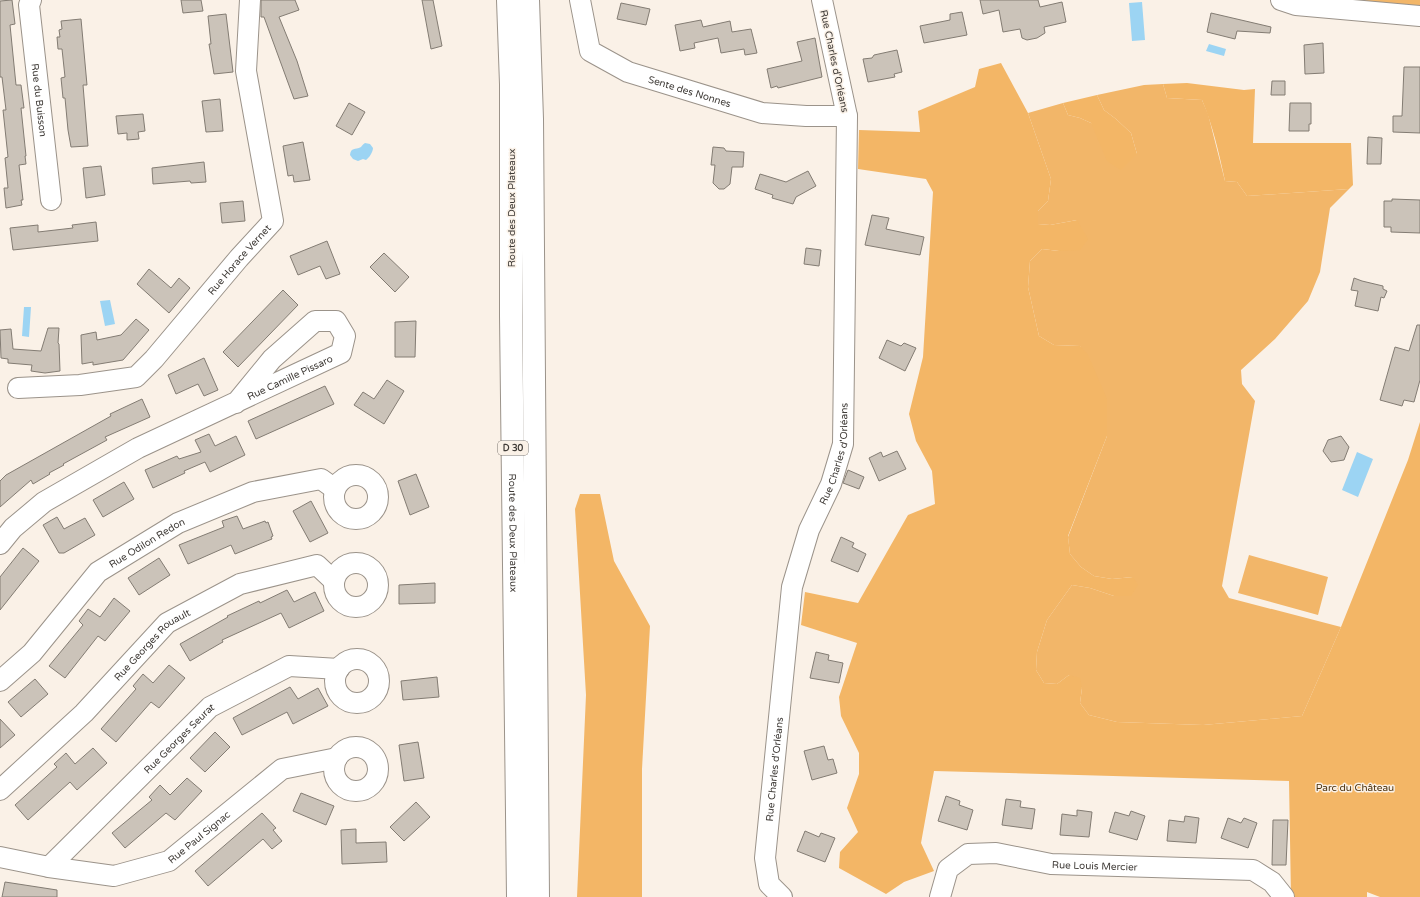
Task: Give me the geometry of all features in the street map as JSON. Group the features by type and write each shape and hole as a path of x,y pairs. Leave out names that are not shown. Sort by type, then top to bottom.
{"main road":[{"name":"Route des Deux Plateaux","path":"508,0 511,91 511,316 518,897"},
{"name":"Route des Deux Plateaux","path":"528,0 532,126 538,897"}],"street":[{"name":"Rue du Buisson","path":"31,0 30,5 51,200"},
{"name":"Rue Horace Vernet","path":"18,388 80,385 136,377 154,359 239,258 273,221 246,71 250,0"},
{"name":"Sente des Nonnes","path":"580,0 590,51 628,72 762,113 806,116 847,116"},
{"name":"Rue Charles d'Orléans","path":"782,897 769,884 765,858 792,587 809,530 831,484 843,444 847,116 822,0"},
{"path":"1281,0 1296,5 1420,16"},
{"name":"Rue Camille Pissaro","path":"0,544 13,528 44,502 138,448 236,403 341,354 345,336 336,321 315,321 272,359 236,403"},
{"name":"Rue Odilon Redon","path":"0,681 32,653 98,572 178,523 253,492 321,479 335,489"},
{"name":"Rue Georges Rouault","path":"0,790 84,713 167,623 240,584 317,565 334,581"},
{"name":"Rue Georges Seurat","path":"49,867 210,707 288,666 339,669"},
{"name":"Rue Paul Signac","path":"0,857 49,867 114,876 169,861 282,769 337,758"},
{"name":"Rue Louis Mercier","path":"940,896 948,869 953,865 968,854 996,853 1051,864 1253,870 1278,890"}],"shaded area":[{"path":"1314,0 1420,0 1420,10"},
{"path":"1163,84 1167,98 1202,100 1208,114 1225,181 1237,182 1247,196 1349,189 1330,208 1320,272 1308,301 1275,339 1241,370 1242,384 1255,401 1222,586 1229,598 1341,627 1302,716 1203,725 1117,722 1089,715 1080,703 1082,688 1069,675 1057,684 1044,683 1036,670 1037,652 1047,620 1072,585 1090,588 1114,596 1133,577 1112,579 1094,576 1081,567 1070,554 1068,537 1107,436 1080,346 1054,345 1039,336 1028,287 1030,261 1042,249 1059,251 1077,220 1050,225 1038,224 1038,211 1048,201 1051,179 1028,113 1063,103 1068,115 1091,123 1137,154 1131,133 1104,110 1097,95 1144,85"},
{"path":"1249,555 1328,577 1318,615 1238,593"}],"green space":[{"name":"Parc du Château","path":"1001,63 1028,113 1051,179 1048,201 1038,211 1038,224 1050,225 1077,220 1088,239 1080,250 1059,251 1042,249 1030,261 1028,287 1039,336 1054,345 1080,346 1088,355 1107,399 1107,436 1068,536 1070,554 1081,567 1094,576 1112,579 1133,577 1138,585 1131,596 1114,596 1090,588 1072,585 1047,620 1037,652 1036,670 1044,683 1057,684 1069,675 1080,678 1082,688 1080,703 1089,715 1117,722 1203,725 1302,716 1341,627 1408,460 1420,422 1420,897 1380,897 1367,892 1367,897 1291,897 1289,781 934,771 921,843 934,871 904,882 886,894 839,868 840,852 858,832 847,808 859,774 859,753 841,716 839,697 857,643 801,625 805,592 858,603 908,515 935,504 932,471 916,441 909,414 923,357 933,192 926,179 858,169 859,130 920,132 918,111 975,87 979,69"},
{"path":"1187,83 1244,90 1255,89 1253,143 1351,143 1353,185 1349,189 1247,196 1237,182 1225,181 1213,130 1202,100 1167,98 1163,84"},
{"path":"1097,95 1104,110 1131,133 1137,154 1121,170 1107,161 1091,123 1068,115 1063,103"},
{"path":"580,494 600,494 614,561 650,626 642,769 642,897 577,897 586,695 575,509"}],"water":[{"path":"1142,2 1145,40 1132,41 1129,3"},
{"path":"1209,44 1226,49 1224,56 1206,51"},
{"path":"365,143 370,144 373,148 370,156 366,160 363,159 358,161 353,159 350,155 351,151 361,147"},
{"path":"110,300 115,324 105,326 100,301"},
{"path":"24,307 31,307 29,337 22,336"},
{"path":"1357,452 1373,459 1358,497 1342,490"}],"building":[{"path":"12,0 15,24 10,25 16,85 21,85 24,108 21,108 26,164 19,165 23,200 21,200 22,205 6,208 4,188 8,188 5,158 8,157 3,110 6,110 2,77 0,77 0,1"},
{"path":"181,0 201,0 203,11 183,13"},
{"path":"261,0 295,0 299,10 279,17 297,61 308,96 294,99 264,17 261,17"},
{"path":"422,0 433,0 442,46 431,49"},
{"path":"980,0 1038,0 1040,7 1062,2 1066,22 1044,27 1045,33 1037,38 1027,40 1022,38 1020,29 1003,32 999,10 983,14"},
{"path":"621,3 650,9 646,25 617,19"},
{"path":"962,12 967,35 924,43 920,26 950,20 950,14"},
{"path":"1211,13 1271,27 1270,33 1237,31 1235,39 1207,32"},
{"path":"226,14 233,72 214,74 209,44 211,44 208,16"},
{"path":"81,19 87,85 83,85 88,146 71,147 61,78 65,77 62,49 58,49 57,37 60,37 59,30 62,29 61,21"},
{"path":"701,20 703,27 730,21 732,32 751,29 757,53 745,55 744,49 721,53 718,38 694,43 695,48 680,51 675,25"},
{"path":"815,38 822,77 778,88 777,86 771,88 767,69 802,61 797,42"},
{"path":"1323,43 1324,73 1305,74 1304,45"},
{"path":"897,50 902,72 894,74 895,77 868,82 863,59 872,58 874,55"},
{"path":"1404,67 1420,67 1420,133 1393,132 1393,116 1402,116"},
{"path":"1272,81 1285,81 1285,95 1271,95"},
{"path":"220,99 223,131 206,132 202,101"},
{"path":"349,103 365,112 352,135 336,126"},
{"path":"1290,103 1311,103 1311,124 1309,124 1309,131 1289,131"},
{"path":"143,114 145,131 138,132 139,139 127,140 127,133 118,134 116,116"},
{"path":"1368,137 1382,138 1381,164 1367,164"},
{"path":"303,142 310,180 294,182 293,175 288,176 283,146"},
{"path":"713,147 724,148 726,151 744,152 743,167 732,167 730,184 724,189 719,189 713,183 715,165 711,165"},
{"path":"204,162 206,182 191,183 190,181 153,184 152,168"},
{"path":"101,166 105,195 86,198 83,168"},
{"path":"808,171 816,186 796,197 793,204 772,198 773,195 755,189 760,174 786,182"},
{"path":"1392,199 1420,200 1420,233 1391,232 1391,227 1384,227 1384,201 1392,201"},
{"path":"243,201 245,221 222,223 220,203"},
{"path":"872,215 889,218 886,229 924,237 920,255 865,245"},
{"path":"96,222 98,241 13,250 10,228 38,225 38,232 73,228 72,225"},
{"path":"327,241 340,274 326,279 320,266 298,275 290,256"},
{"path":"806,248 821,250 819,266 804,264"},
{"path":"384,253 409,277 395,292 370,267"},
{"path":"149,269 171,288 179,278 190,288 169,313 137,284"},
{"path":"1354,278 1383,286 1383,289 1387,291 1384,298 1381,297 1378,311 1355,306 1358,291 1351,290"},
{"path":"283,290 298,305 238,367 223,352"},
{"path":"136,319 149,330 123,360 93,365 93,362 82,364 81,335 96,332 97,340 121,335"},
{"path":"416,321 415,357 395,357 395,322"},
{"path":"1417,325 1420,325 1420,380 1414,402 1404,400 1402,406 1380,400 1395,347 1409,351"},
{"path":"48,328 59,328 58,343 60,371 45,373 31,371 32,365 8,363 8,359 1,358 0,330 11,329 13,349 41,351"},
{"path":"887,340 901,346 904,343 916,348 905,371 879,358"},
{"path":"204,358 218,390 204,396 198,384 176,394 168,375"},
{"path":"387,380 404,391 384,424 354,405 363,392 374,399"},
{"path":"325,386 334,404 256,439 248,421"},
{"path":"142,399 150,417 105,437 107,440 63,464 64,465 33,484 31,480 0,507 0,481 6,475 111,416 110,414"},
{"path":"209,434 215,446 236,436 245,455 210,472 205,462 184,471 185,473 153,488 145,470 177,456 179,459 201,452 195,440"},
{"path":"1341,436 1349,447 1344,460 1331,462 1323,451 1328,440"},
{"path":"897,451 906,469 879,481 869,458 881,452 883,457"},
{"path":"848,470 864,477 859,489 843,483"},
{"path":"416,474 429,507 410,515 398,481"},
{"path":"124,482 134,499 103,517 93,500"},
{"path":"311,501 328,533 310,542 293,511"},
{"path":"237,516 243,529 265,521 266,523 268,522 273,536 271,537 272,539 235,554 231,545 188,564 179,545 224,527 222,521"},
{"path":"57,517 64,529 85,518 95,535 64,553 59,553 43,525"},
{"path":"841,537 854,543 852,547 866,554 858,572 831,561"},
{"path":"23,548 39,561 0,610 0,577"},
{"path":"159,558 170,575 139,595 128,578"},
{"path":"435,583 435,603 399,604 399,585"},
{"path":"287,590 294,602 315,592 324,611 289,628 281,613 222,640 223,642 190,661 180,644 228,617 227,616"},
{"path":"114,598 130,611 105,641 98,636 65,678 49,666 83,625 79,621 88,609 100,617"},
{"path":"816,652 829,655 828,660 843,663 839,683 810,678"},
{"path":"169,665 185,678 159,708 151,702 116,742 101,729 136,689 133,686 143,674 153,683"},
{"path":"437,677 439,697 403,700 401,681"},
{"path":"35,679 48,694 21,717 8,702"},
{"path":"290,687 298,699 318,688 328,706 293,724 287,712 242,735 233,718"},
{"path":"0,719 15,735 0,748"},
{"path":"215,732 230,747 205,772 190,758"},
{"path":"418,742 424,778 404,781 399,745"},
{"path":"824,746 828,760 833,759 837,773 812,780 804,751"},
{"path":"93,748 107,763 77,790 70,782 28,820 15,805 57,767 54,764 66,753 75,764"},
{"path":"187,778 202,791 175,820 166,813 125,848 112,833 152,800 149,797 160,785 170,795"},
{"path":"301,793 334,806 326,825 293,811"},
{"path":"946,796 960,801 959,805 973,810 967,830 938,821"},
{"path":"1006,799 1021,801 1020,807 1035,809 1032,829 1002,825"},
{"path":"416,802 430,817 404,841 390,827"},
{"path":"1077,810 1092,812 1089,837 1060,835 1062,814 1077,816"},
{"path":"1131,811 1145,816 1137,840 1109,832 1115,812 1129,816"},
{"path":"262,813 276,828 273,830 282,841 272,849 263,839 208,886 195,871"},
{"path":"1185,816 1199,818 1196,843 1167,841 1169,820 1184,822"},
{"path":"1228,818 1241,823 1244,818 1257,823 1248,848 1221,838"},
{"path":"1273,820 1288,820 1286,865 1272,865"},
{"path":"356,829 356,843 386,842 387,862 342,864 341,830"},
{"path":"805,831 819,837 821,833 835,838 825,862 797,851"},
{"path":"5,882 57,890 57,897 2,897"}]}
